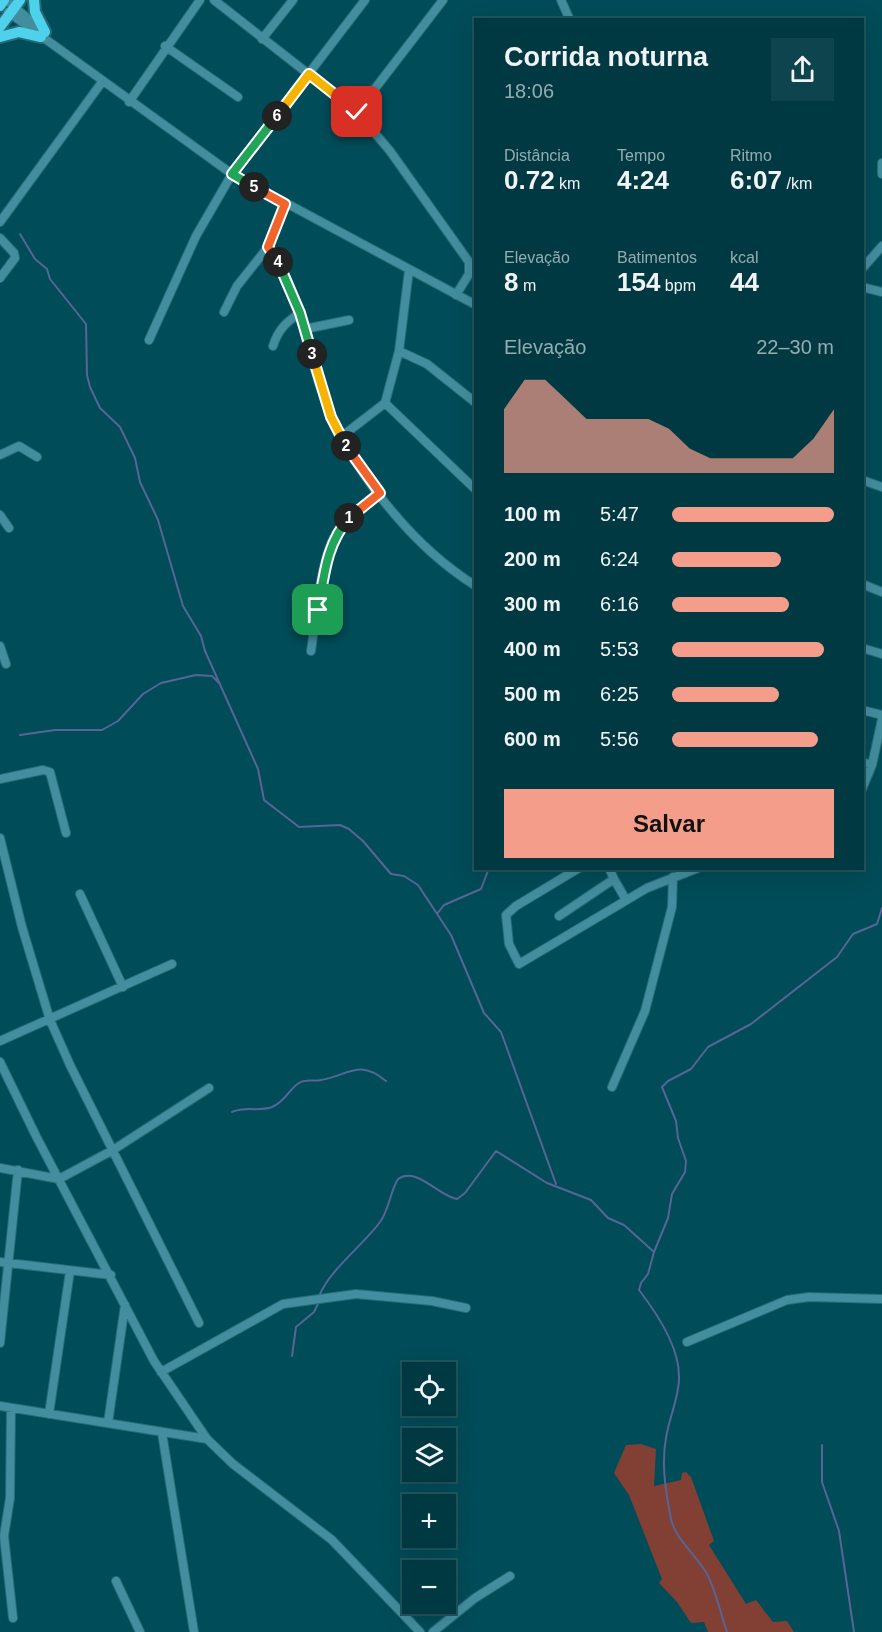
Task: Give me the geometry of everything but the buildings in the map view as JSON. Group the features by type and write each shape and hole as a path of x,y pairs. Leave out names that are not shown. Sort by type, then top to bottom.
{"main road":[{"path":"0,37 19,32 43,35 35,12 34,0"},
{"path":"0,6 11,4"},
{"path":"0,27 11,4"}],"street":[{"path":"129,102 165,46 200,0"},
{"path":"214,0 357,112 390,152 469,262 469,274 456,295"},
{"path":"262,39 293,0"},
{"path":"149,340 196,236 232,174 365,0"},
{"path":"357,112 443,0"},
{"path":"561,0 569,18"},
{"path":"11,4 43,35 102,82 232,174 474,304"},
{"path":"165,46 238,97"},
{"path":"0,222 102,82"},
{"path":"882,164 882,174"},
{"path":"224,312 237,286 268,247 285,204"},
{"path":"0,238 14,253 15,258 0,278"},
{"path":"864,267 882,246"},
{"path":"268,247 285,277 300,313 321,390 341,437 380,493 428,549 474,584"},
{"path":"341,437 385,403 399,351 410,270"},
{"path":"864,288 882,292"},
{"path":"273,346 276,335 285,323 300,313"},
{"path":"305,329 349,320"},
{"path":"399,351 427,364 474,401"},
{"path":"385,403 474,488"},
{"path":"0,455 19,446 37,457"},
{"path":"864,481 882,487"},
{"path":"311,651 327,559 335,535 349,518 380,493"},
{"path":"0,515 9,528"},
{"path":"864,585 882,592"},
{"path":"0,646 6,664"},
{"path":"864,649 882,654"},
{"path":"864,711 882,717 879,748 864,784"},
{"path":"864,763 872,765"},
{"path":"0,778 43,770 50,772 66,833"},
{"path":"0,838 22,927 50,1020 70,1065 199,1323"},
{"path":"576,870 516,906 506,915 509,944 519,964 626,900 692,870"},
{"path":"610,870 626,900"},
{"path":"612,1087 645,1011 672,907 673,877"},
{"path":"559,916 614,879"},
{"path":"80,894 123,987"},
{"path":"0,1041 172,964"},
{"path":"0,1062 161,1372 207,1438 233,1464 332,1540 420,1632"},
{"path":"0,1168 59,1179 113,1150 208,1088"},
{"path":"0,1343 18,1170"},
{"path":"0,1262 111,1275"},
{"path":"49,1414 70,1271"},
{"path":"161,1372 283,1304 356,1294 432,1301 466,1308"},
{"path":"687,1342 787,1300 809,1297 882,1299"},
{"path":"108,1423 125,1305"},
{"path":"0,1406 162,1433 207,1438"},
{"path":"11,1408 10,1498 4,1536 13,1618"},
{"path":"162,1433 194,1632"},
{"path":"433,1632 475,1598 510,1576"},
{"path":"116,1581 140,1632"}],"shaded area":[{"path":"641,1444 656,1449 654,1486 681,1480 682,1473 686,1472 691,1477 714,1541 709,1545 746,1604 756,1600 773,1622 787,1621 794,1632 708,1632 704,1622 691,1623 677,1602 659,1583 662,1579 629,1495 614,1473 626,1445"}],"waterway":[{"path":"20,234 35,259 47,269 50,279 86,324 87,375 90,387 100,408 120,427 135,458 140,482 158,520 183,606 201,636 205,651 258,769 264,800 299,827 340,825 349,829 363,841 391,874 404,876 418,885 451,935 484,1013 501,1032 556,1184"},
{"path":"20,735 55,730 102,730 118,721 143,694 161,683 196,675 212,676 220,684"},
{"path":"437,914 444,905 481,889 488,870"},
{"path":"654,1252 668,1218 672,1194 685,1172 686,1161 678,1138 676,1121 662,1087 668,1081 691,1069 708,1047 751,1024 837,957 853,934 877,924 882,908"},
{"path":"232,1112 272,1107 281,1102 295,1086 302,1082 330,1078 353,1070 368,1071 386,1081"},
{"path":"320,1294 339,1266 380,1222 398,1179 413,1176 457,1199 465,1193 496,1151 547,1183 591,1200 608,1218 624,1225 654,1252 648,1274 639,1290 665,1330 678,1365 678,1391 667,1430 664,1458 671,1519 677,1534 708,1576 727,1632"},
{"path":"292,1356 296,1327 314,1312 318,1304"},
{"path":"822,1445 822,1482 839,1531 854,1632"}],"route":[{"path":"318,610 327,559 335,535 349,518 380,493 354,458 331,417 321,390 300,313 273,252 268,247 285,204 232,174 309,74 357,112"}]}
